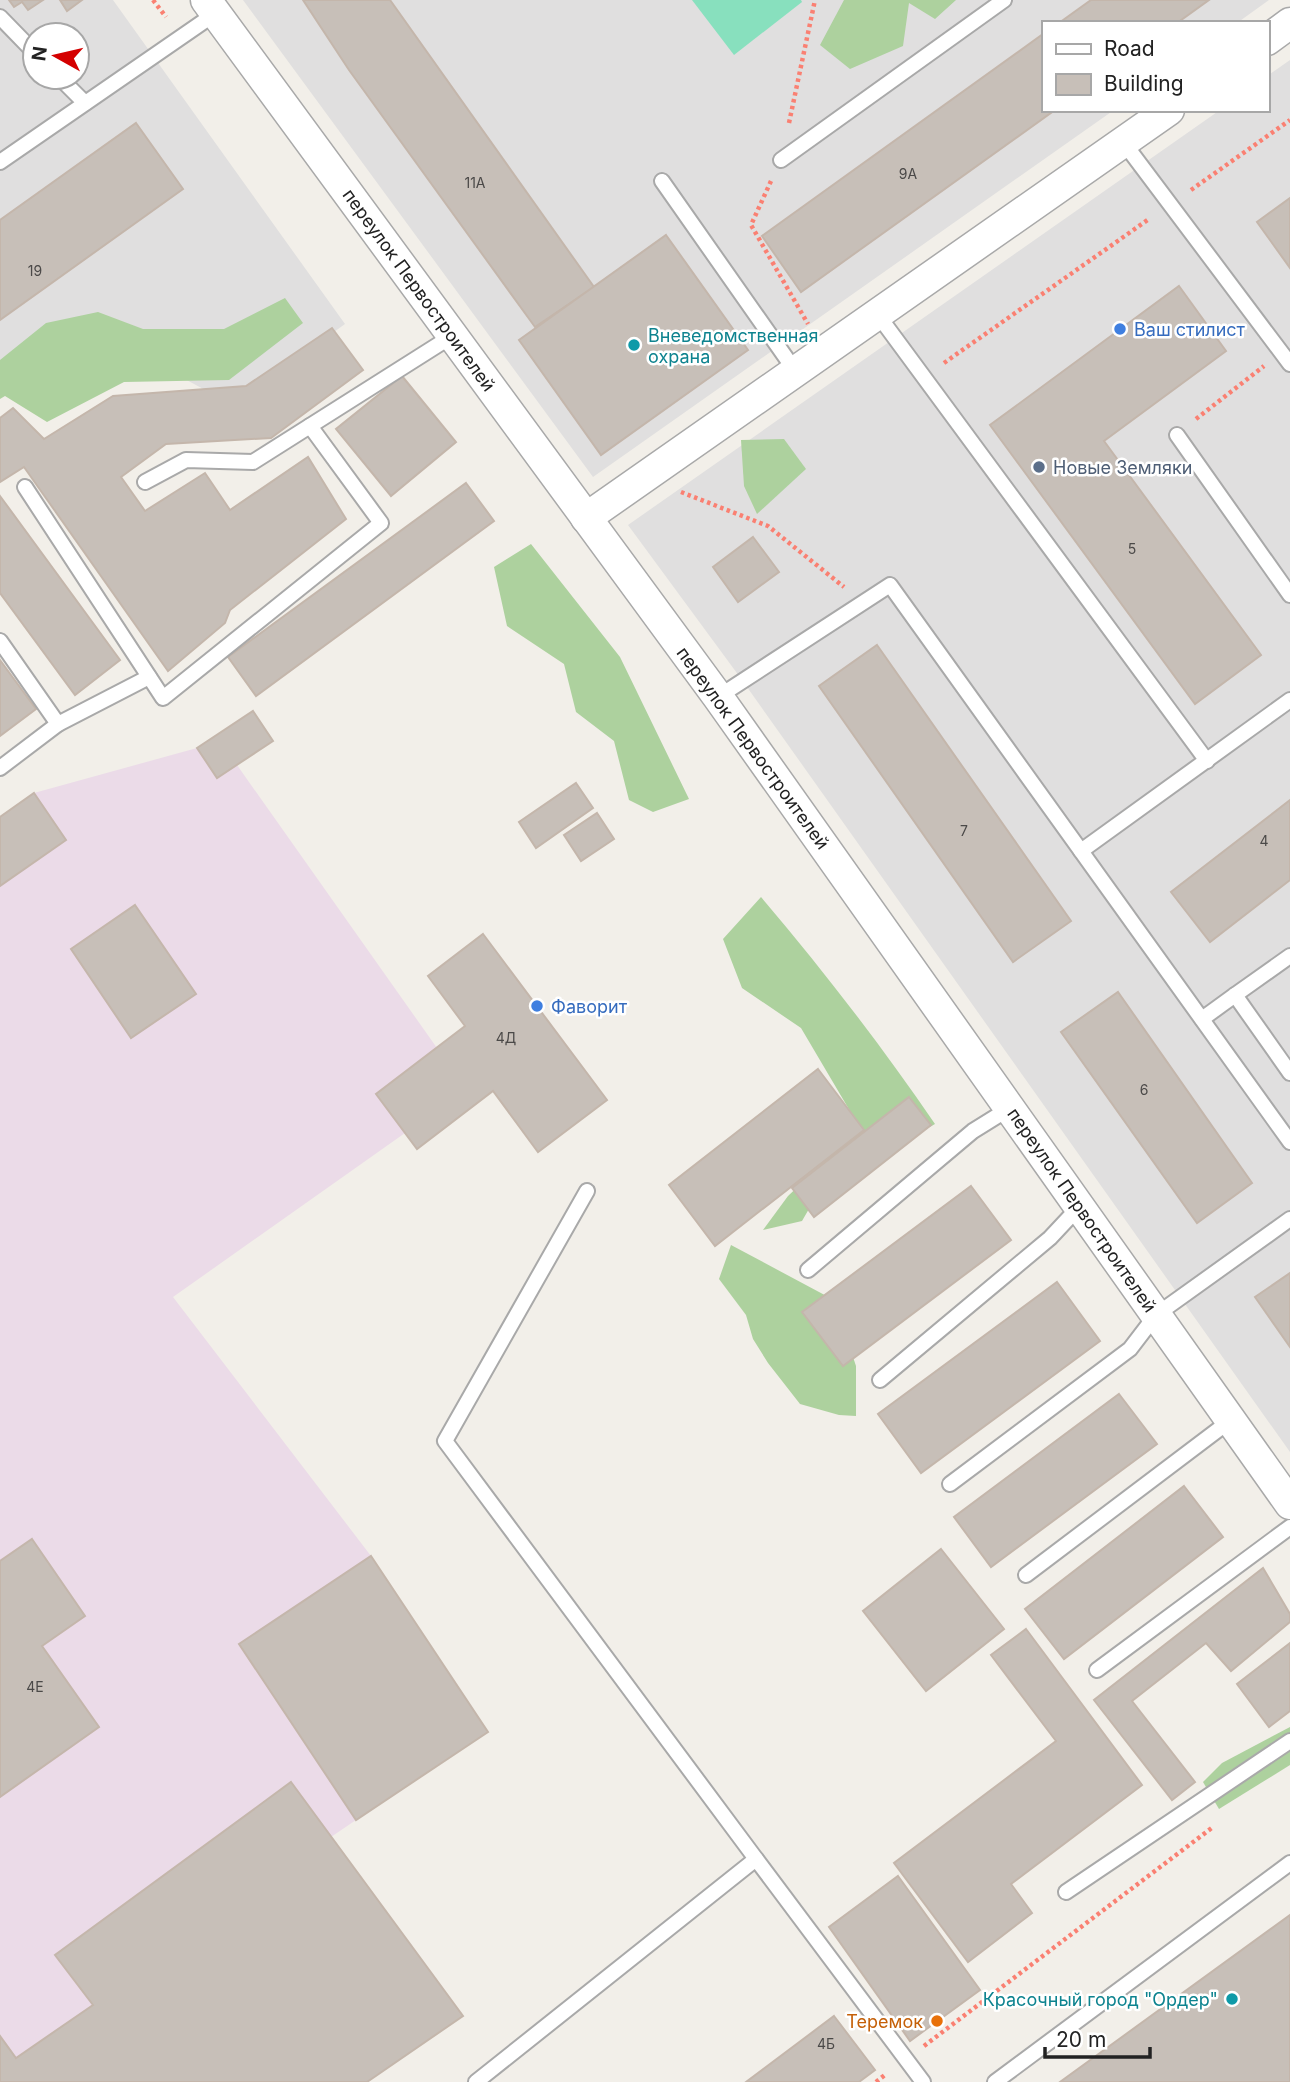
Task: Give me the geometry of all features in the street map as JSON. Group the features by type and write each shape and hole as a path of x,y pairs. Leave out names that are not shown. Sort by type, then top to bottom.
{"street":[{"name":"переулок Первостроителей","path":"211,7 718,697 1290,1504"},
{"path":"1269,39 1290,23"},
{"path":"586,518 1166,112"}],"lane":[{"path":"780,160 1004,0"},
{"path":"0,162 85,103 211,7"},
{"path":"0,17 21,38"},
{"path":"73,91 85,103"},
{"path":"1124,142 1290,365"},
{"path":"662,181 796,372"},
{"path":"878,315 1207,761"},
{"path":"145,482 186,460 253,462 452,336"},
{"path":"25,487 163,698 381,523 310,426"},
{"path":"1177,436 1290,595"},
{"path":"718,697 890,585 1290,1142"},
{"path":"0,641 58,724"},
{"path":"0,768 58,724 149,677"},
{"path":"1082,851 1290,701"},
{"path":"1202,1019 1290,956"},
{"path":"1236,995 1290,1073"},
{"path":"808,1270 973,1131 1010,1108"},
{"path":"587,1191 445,1441 908,2058 923,2082"},
{"path":"880,1380 1050,1238 1079,1207"},
{"path":"950,1484 1130,1349 1156,1315 1290,1219"},
{"path":"1026,1575 1231,1420"},
{"path":"1097,1670 1290,1527"},
{"path":"1066,1892 1290,1741"},
{"path":"476,2082 756,1858"},
{"path":"995,2082 1290,1863"}],"path":[{"path":"796,372 808,321 751,225 780,160 815,0"},
{"path":"924,377 1290,120"},
{"path":"1212,406 1248,379"},
{"path":"645,477 768,526 863,603"},
{"path":"876,2082 1213,1826"}],"shaded area":[{"path":"0,0 113,0 345,324 233,405 92,329 0,394"},
{"path":"243,0 1269,0 1240,21 1042,21 1042,112 1111,112 593,477"},
{"path":"1290,60 1290,1452 742,680 628,525 1217,112 1269,112 1269,75"},
{"path":"197,748 217,778 237,765 437,1048 376,1094 405,1133 173,1297 371,1556 240,1644 356,1820 331,1837 290,1782 56,1955 93,2005 16,2058 0,2036 0,1797 99,1727 42,1646 85,1615 32,1539 0,1561 0,886 66,840 34,793"}],"green space":[{"path":"692,0 801,0 802,2 734,55"},
{"path":"844,0 956,0 935,19 909,3 903,46 850,69 820,45"},
{"path":"285,298 303,323 229,380 124,382 47,422 5,396 0,399 0,360 46,323 98,312 143,329 224,329"},
{"path":"784,439 806,469 757,514 744,486 741,440"},
{"path":"531,544 620,657 689,799 653,812 629,800 614,741 576,712 564,664 507,626 494,567"},
{"path":"761,897 851,1008 935,1124 821,1188 802,1221 763,1230 788,1196 860,1128 801,1028 742,988 723,939"},
{"path":"731,1245 834,1300 856,1366 856,1416 839,1415 800,1404 768,1363 753,1339 746,1315 719,1279"},
{"path":"1290,1727 1290,1765 1219,1809 1203,1782 1222,1763"}],"building":[{"path":"9,0 43,0 28,10 22,2 14,7"},
{"path":"60,0 82,0 67,11"},
{"path":"303,0 390,0 594,287 535,327 349,70"},
{"path":"1091,0 1209,0 1180,21 1062,21"},
{"path":"1042,35 1042,112 1052,112 801,292 762,236"},
{"path":"136,123 183,189 0,320 0,220"},
{"path":"1290,198 1290,268 1257,222"},
{"name":"Вневедомственная охрана","path":"666,235 748,350 601,455 519,340"},
{"path":"1179,286 1226,351 1104,441 1261,655 1195,704 990,425"},
{"path":"332,328 363,370 271,438 166,444 121,477 145,511 205,473 230,510 308,457 346,519 230,610 225,623 168,671 24,467 0,482 0,418 13,408 44,439 113,396 246,386"},
{"path":"402,376 456,442 391,496 336,429"},
{"path":"466,483 494,521 256,696 228,657"},
{"path":"0,496 120,660 75,695 0,593"},
{"path":"753,537 779,572 738,602 713,567"},
{"path":"877,645 1071,921 1013,962 819,686"},
{"path":"0,660 36,709 0,736"},
{"path":"253,711 273,741 217,778 197,748"},
{"path":"576,783 593,808 536,848 519,822"},
{"path":"34,793 66,840 0,886 0,817"},
{"path":"1290,800 1290,880 1210,942 1171,892"},
{"path":"597,813 614,839 581,861 564,835"},
{"path":"135,905 196,994 131,1038 71,949"},
{"path":"483,934 607,1100 538,1152 493,1091 417,1149 376,1094 465,1026 428,976"},
{"path":"1118,992 1252,1183 1197,1223 1061,1032"},
{"path":"818,1069 864,1130 715,1246 669,1185"},
{"path":"909,1097 931,1125 814,1217 792,1188"},
{"path":"971,1186 1011,1240 843,1366 802,1312"},
{"path":"1290,1273 1290,1347 1255,1297"},
{"path":"1057,1282 1100,1341 921,1473 878,1414"},
{"path":"1119,1394 1157,1444 991,1567 954,1517"},
{"path":"1184,1486 1223,1537 1064,1659 1025,1609"},
{"path":"32,1539 85,1616 42,1646 99,1727 0,1797 0,1561"},
{"path":"941,1549 1004,1629 926,1691 863,1611"},
{"path":"371,1556 488,1732 356,1820 239,1644"},
{"path":"1263,1568 1290,1614 1290,1622 1231,1671 1206,1643 1132,1701 1195,1782 1172,1800 1094,1700"},
{"path":"1026,1629 1142,1785 1011,1884 1032,1913 968,1962 894,1863 1056,1741 991,1655"},
{"path":"1290,1643 1290,1711 1269,1727 1237,1684"},
{"path":"291,1782 463,2016 367,2082 0,2082 0,2036 16,2058 93,2005 55,1955"},
{"path":"898,1876 980,1990 910,2041 829,1927"},
{"name":"Красочный город \"Ордер\"","path":"1290,1915 1290,2082 1060,2082"},
{"path":"834,2016 875,2070 859,2082 746,2082"}],"place":[{"name":"Ваш стилист","path":"1120,329"},
{"name":"Вневедомственная охрана","path":"634,345"},
{"name":"Новые Земляки","path":"1039,467"},
{"name":"Фаворит","path":"537,1006"},
{"name":"Красочный город \"Ордер\"","path":"1232,1999"},
{"name":"Теремок","path":"937,2021"}]}
